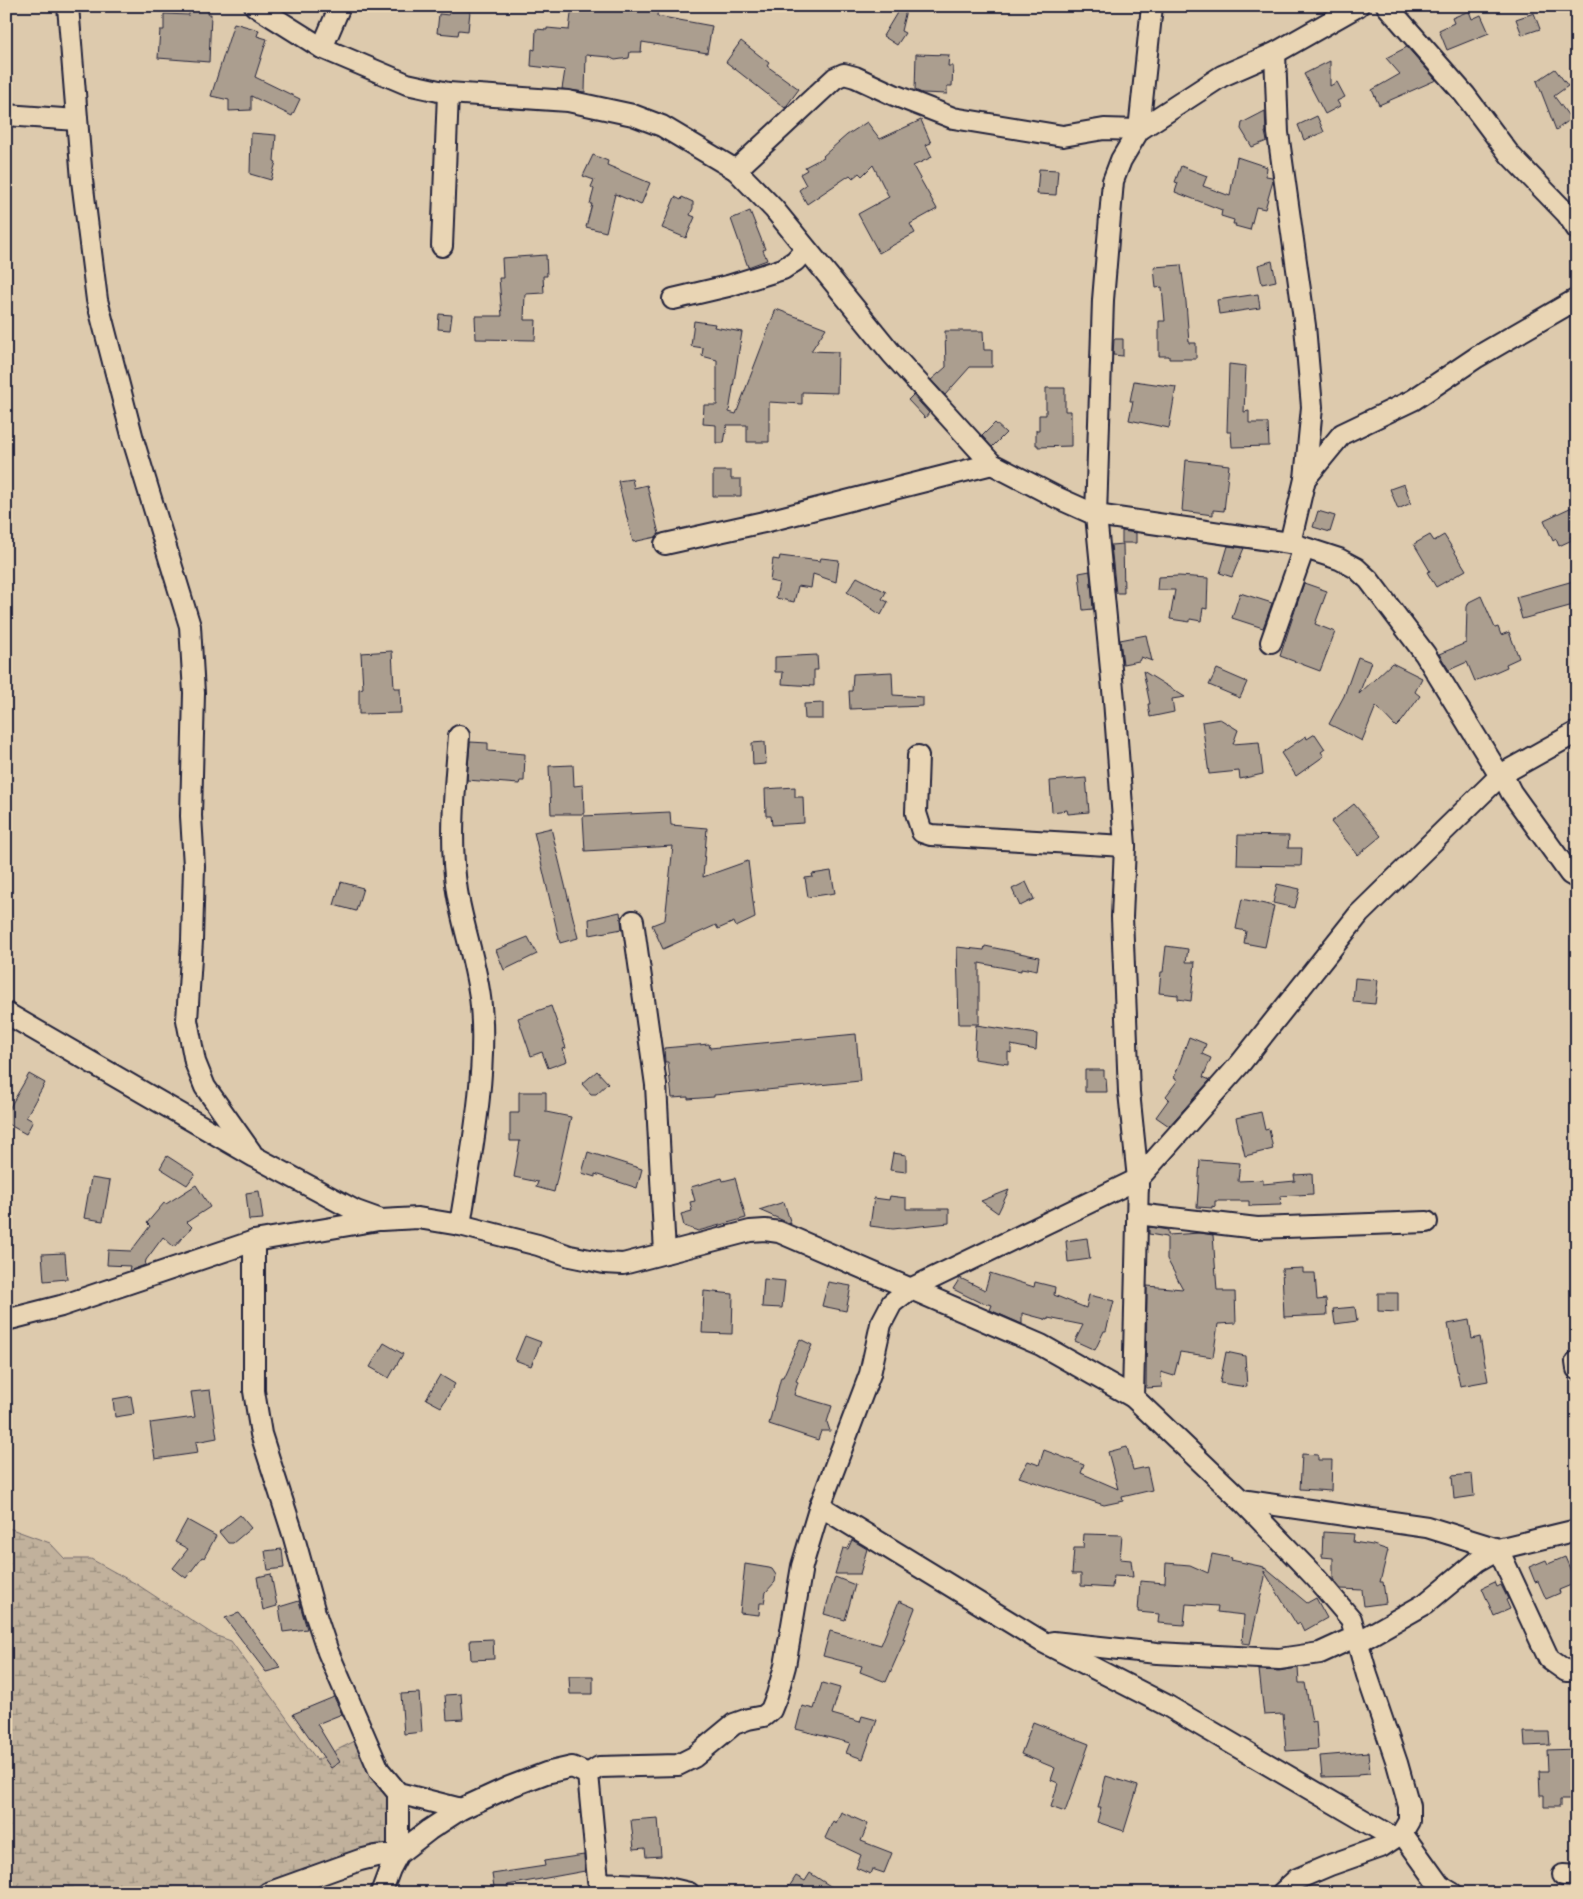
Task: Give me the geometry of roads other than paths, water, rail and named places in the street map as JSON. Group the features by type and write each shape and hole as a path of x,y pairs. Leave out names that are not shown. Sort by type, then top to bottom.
{"street":[{"path":"68,6 82,180 97,300 134,443 190,626 194,693 191,816 194,866 187,1020 195,1062 205,1087 255,1157"},
{"path":"255,6 322,48 407,84 448,93 568,101 633,115 662,126 736,170 774,209 805,250 892,354 992,464 1058,498 1096,514 1297,546 1339,559 1356,568 1369,580 1425,654 1511,792 1570,874 1577,878"},
{"path":"322,48 340,6"},
{"path":"1134,1398 1138,1179 1130,1092 1122,917 1125,846 1114,700 1096,514 1103,300 1113,181 1121,160 1139,130 1152,6"},
{"path":"736,170 835,78 844,74 953,118 1063,136 1104,129 1139,130 1222,76 1275,54 1358,6"},
{"path":"1387,6 1464,95 1510,155 1567,214 1577,229"},
{"path":"1271,642 1297,546 1312,407 1305,326 1278,133 1275,54"},
{"path":"442,246 448,93"},
{"path":"6,115 77,120"},
{"path":"673,300 783,269 795,261 805,250"},
{"path":"1305,479 1342,434 1413,400 1476,357 1577,299"},
{"path":"665,544 773,520 992,464"},
{"path":"588,1774 599,1767 678,1765 694,1757 734,1724 764,1716 771,1710 785,1666 802,1566 820,1506 870,1374 881,1324 892,1304 910,1289 1138,1179 1240,1064 1359,914 1501,775 1577,732"},
{"path":"459,736 453,822 457,890 481,1005 482,1030 479,1098 460,1225"},
{"path":"918,756 916,813 922,832 932,835 1125,846"},
{"path":"633,921 656,1085 665,1253"},
{"path":"6,1013 255,1157 356,1211 381,1220"},
{"path":"1134,1398 1138,1179"},
{"path":"1137,1214 1257,1228 1427,1222"},
{"path":"6,1320 61,1306 254,1241 381,1220 418,1218 460,1225 538,1245 570,1256 604,1263 623,1264 750,1231 765,1230 779,1232 1041,1345 1134,1398 1241,1500 1316,1578 1351,1619 1367,1675 1397,1762 1409,1806 1409,1821 1398,1836 1381,1847 1356,1855 1298,1879 1282,1893"},
{"path":"254,1241 254,1391 261,1434 328,1652 379,1770 398,1793 461,1809"},
{"path":"1241,1500 1427,1527 1498,1549 1548,1659 1566,1671 1577,1671"},
{"path":"820,1506 1041,1641 1166,1705 1398,1836 1440,1886 1452,1893"},
{"path":"1041,1641 1157,1653 1278,1659 1320,1653 1358,1639 1425,1604 1477,1561 1498,1549 1577,1530"},
{"path":"381,1893 390,1868 398,1854 429,1830 461,1809 509,1787 546,1773 572,1767 588,1774"},
{"path":"588,1774 595,1886 602,1883 659,1886 689,1893"},
{"path":"398,1793 398,1854"},
{"path":"268,1893 360,1860 398,1854"}]}
